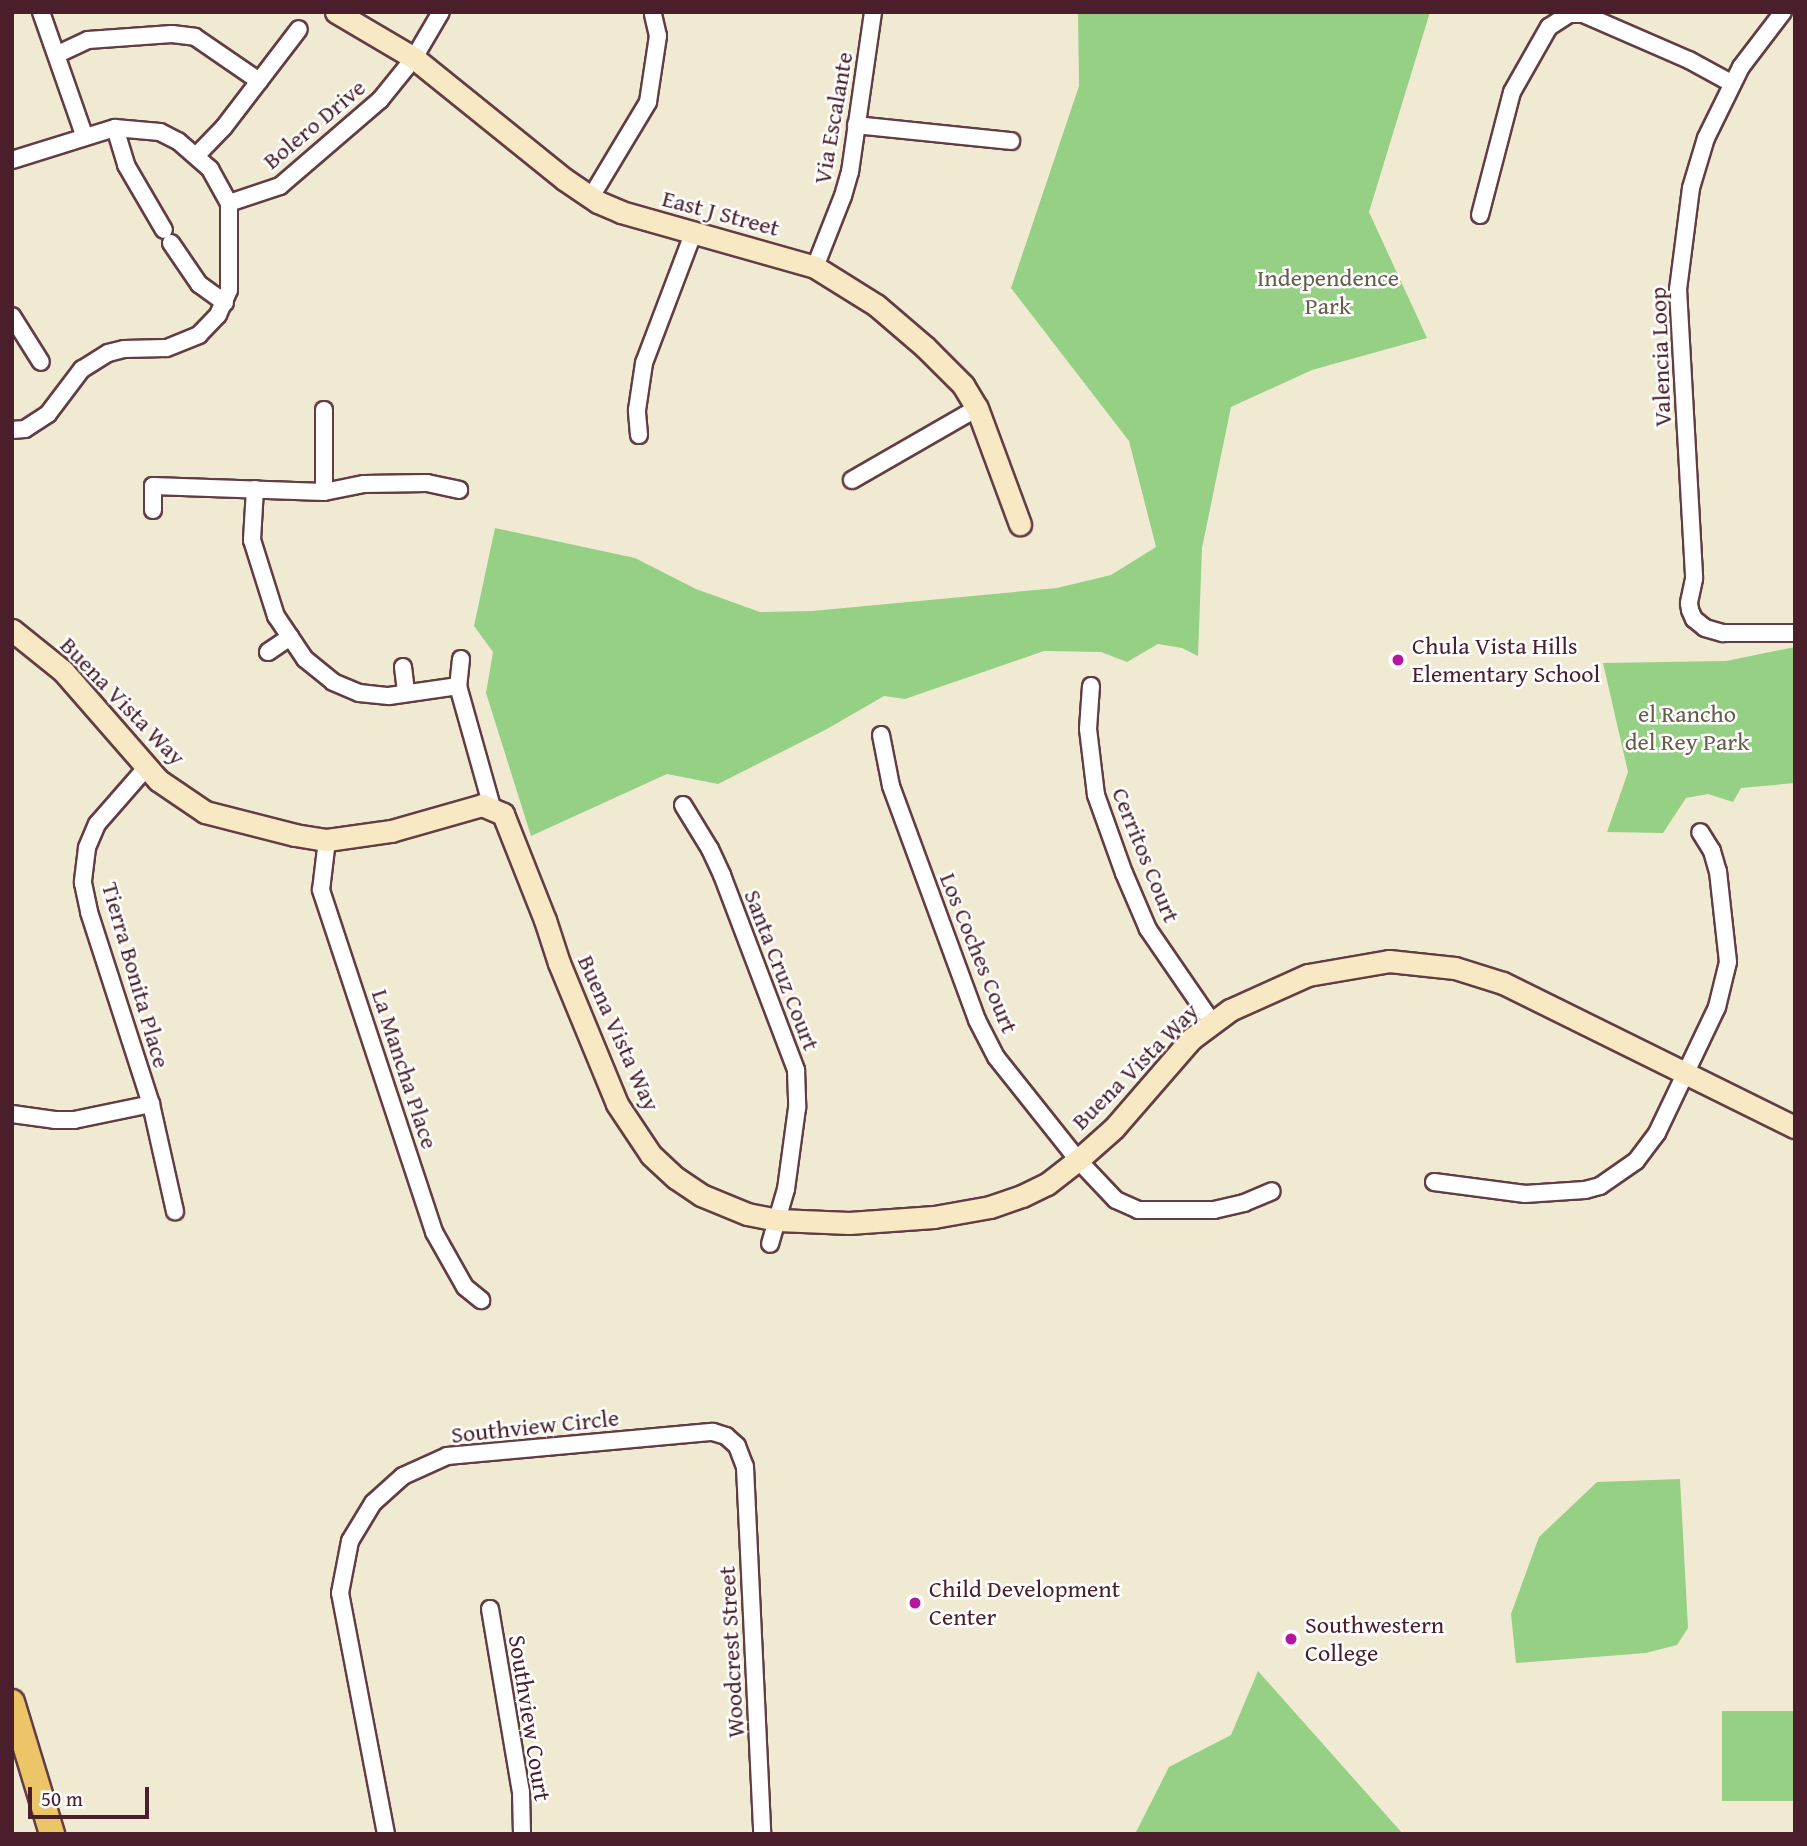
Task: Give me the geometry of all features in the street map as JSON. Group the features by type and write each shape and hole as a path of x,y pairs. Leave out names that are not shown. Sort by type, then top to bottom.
{"main road":[{"path":"12,1702 52,1834"}],"street":[{"path":"41,12 58,54 84,135"},
{"name":"East J Street","path":"336,12 414,58 564,179 591,197 621,212 815,267 876,305 925,347 963,385 977,408 1020,524"},
{"name":"Bolero Drive","path":"229,203 279,186 380,100 414,58 442,12"},
{"name":"Via Escalante","path":"815,267 843,196 873,12"},
{"name":"Valencia Loop","path":"1783,12 1731,83 1706,138 1691,188 1678,289 1694,579 1689,603 1694,619 1705,628 1723,633 1795,633"},
{"path":"591,197 648,102 658,36 653,14"},
{"path":"1480,215 1512,92 1549,27 1569,14 1583,14 1689,60 1731,83"},
{"path":"196,156 224,127 299,29"},
{"path":"58,54 88,40 172,34 195,37 259,81"},
{"path":"856,125 1011,141"},
{"path":"115,128 126,165 168,236 199,284 225,303"},
{"path":"12,160 84,135 115,128 160,132 178,141 210,169 229,203 229,290 225,303 199,335 166,348 124,349 108,353 82,369 48,414 24,429 12,429"},
{"path":"639,435 637,410 643,363 693,234"},
{"path":"12,316 41,362"},
{"path":"852,480 977,408"},
{"path":"324,410 324,492"},
{"path":"153,510 153,486 324,492 364,484 427,483 459,490"},
{"path":"256,489 252,540 276,616 305,659 333,682 359,693 389,696 458,686"},
{"name":"Buena Vista Way","path":"12,629 64,671 146,768 205,812 295,835 327,839 391,831 482,805 492,807 503,814 614,1100 636,1135 663,1167 701,1195 732,1210 778,1220 849,1223 934,1217 990,1207 1047,1184 1078,1160 1114,1128 1191,1039 1212,1022 1263,993 1308,975 1389,961 1455,968 1503,983 1795,1127"},
{"path":"268,652 290,637"},
{"path":"461,659 458,686 492,807"},
{"path":"403,667 406,693"},
{"name":"Cerritos Court","path":"1091,686 1088,729 1096,795 1124,873 1148,929 1212,1022"},
{"name":"Los Coches Court","path":"881,735 891,786 977,1020 996,1057 1078,1160 1116,1200 1138,1210 1214,1210 1244,1203 1272,1191"},
{"name":"Tierra Bonita Place","path":"146,768 97,824 87,848 83,883 89,912 151,1104 176,1211"},
{"name":"Santa Cruz Court","path":"683,805 710,849 722,875 796,1070 797,1108 786,1189 770,1244"},
{"path":"1434,1182 1525,1194 1585,1190 1600,1186 1636,1161 1657,1133 1717,1007 1728,962 1718,872 1712,851 1700,832"},
{"name":"La Mancha Place","path":"327,839 321,890 434,1232 466,1287 481,1300"},
{"path":"12,1114 55,1121 74,1120 151,1104"},
{"name":"Southview Circle","path":"386,1834 340,1594 350,1541 378,1496 410,1471 447,1456 713,1432 726,1436 737,1446 745,1467"},
{"name":"Woodcrest Street","path":"745,1467 762,1834"},
{"name":"Southview Court","path":"489,1609 521,1792 522,1834"}],"green space":[{"name":"Independence Park","path":"1078,12 1430,12 1369,212 1427,338 1312,370 1231,407 1202,548 1198,656 1182,648 1158,644 1127,662 1101,652 1044,651 905,699 884,696 827,729 718,784 667,774 531,836 486,693 493,652 474,626 495,528 635,558 696,589 760,612 812,611 1057,588 1111,575 1156,547 1129,441 1011,288 1079,86"},
{"name":"el Rancho del Rey Park","path":"1795,647 1795,783 1741,788 1733,802 1708,794 1686,798 1663,833 1607,832 1628,772 1603,663 1726,661"},
{"path":"1680,1479 1688,1628 1677,1645 1646,1653 1516,1663 1511,1614 1539,1537 1597,1482"},
{"path":"1258,1671 1403,1834 1135,1834 1169,1767 1231,1735"},
{"path":"1722,1711 1795,1711 1795,1801 1722,1801"}],"place":[{"name":"Chula Vista Hills Elementary School","path":"1398,660"},
{"name":"Child Development Center","path":"915,1603"},
{"name":"Southwestern College","path":"1291,1639"}]}
